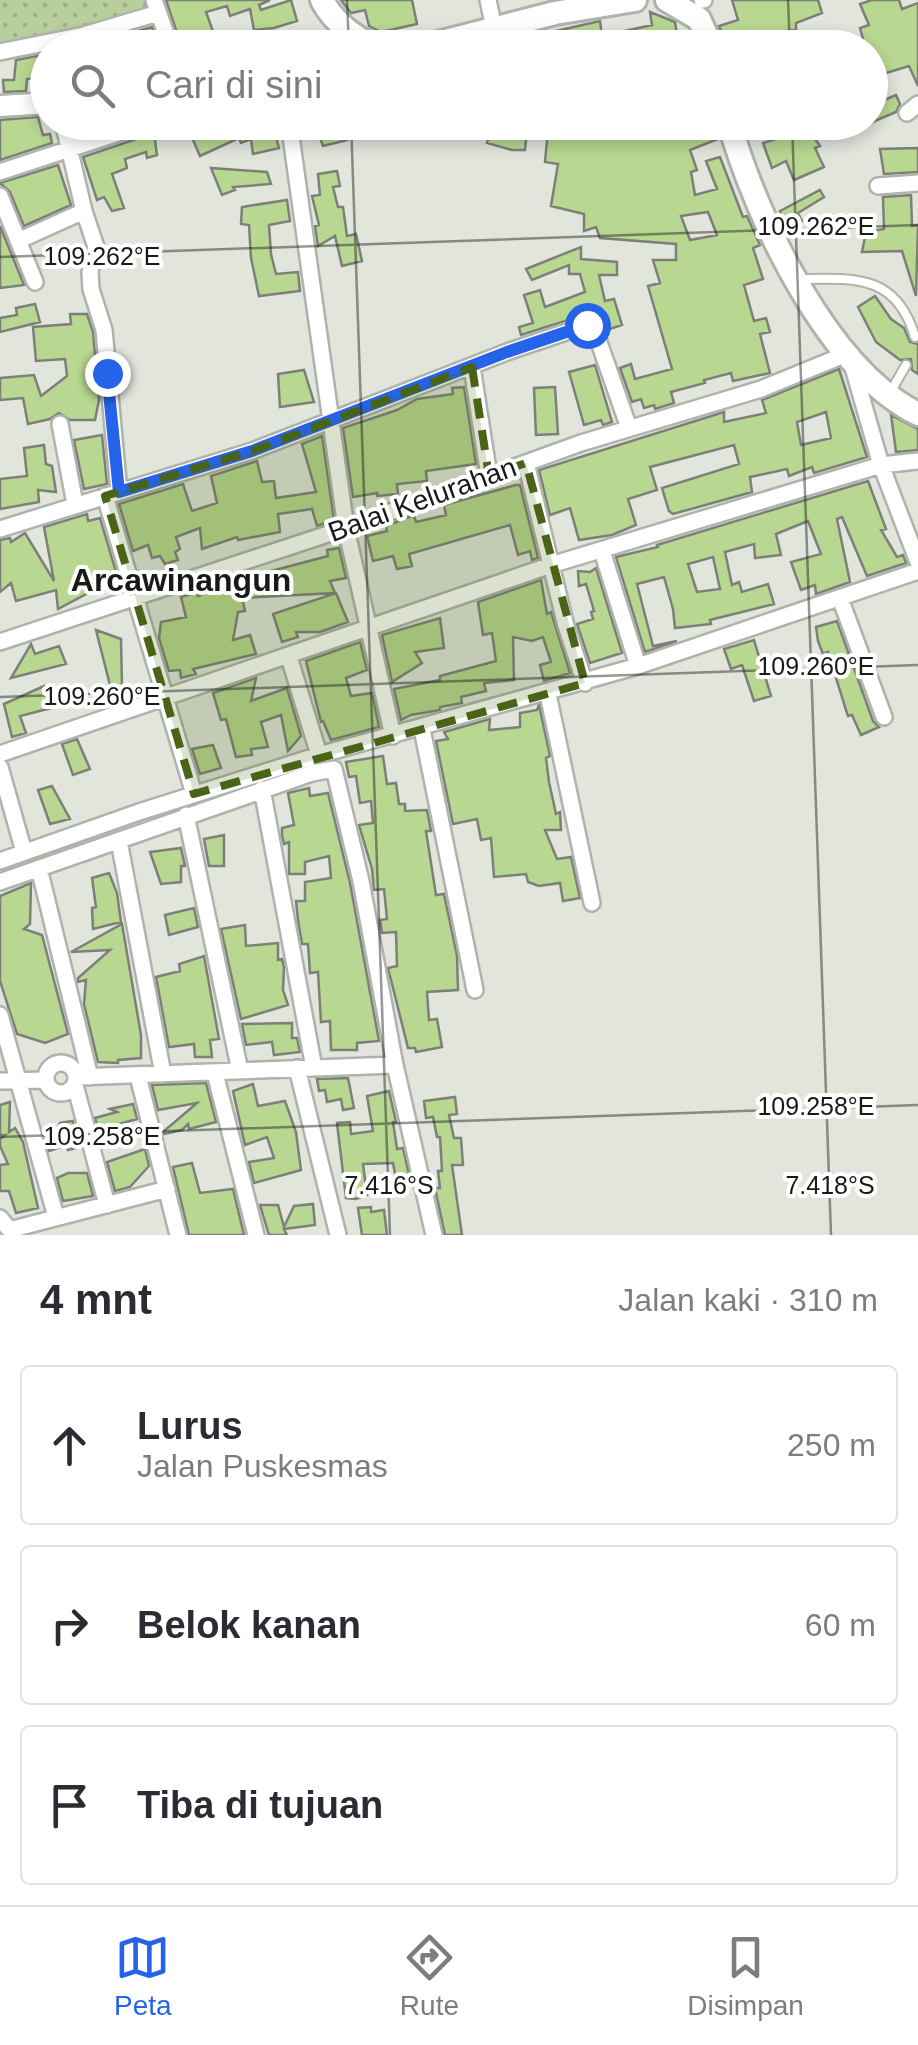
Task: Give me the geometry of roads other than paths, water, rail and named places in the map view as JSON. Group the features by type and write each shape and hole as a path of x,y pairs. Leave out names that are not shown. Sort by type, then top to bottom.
{"main road":[{"path":"486,30 554,6 635,0"},
{"path":"667,0 702,5 708,30"},
{"path":"324,4 350,30"},
{"path":"734,140 740,160 824,329 848,360 888,396 918,414"}],"street":[{"path":"488,0 494,28"},
{"path":"312,30 324,4"},
{"path":"97,30 156,7"},
{"path":"0,52 30,46"},
{"path":"0,106 30,104"},
{"path":"67,140 96,247 90,272 91,290 104,330 112,494 136,596 194,794"},
{"path":"0,172 103,140"},
{"path":"291,140 346,528 392,736"},
{"path":"878,186 918,183"},
{"path":"0,196 35,282"},
{"path":"20,240 84,211"},
{"path":"0,529 252,451 507,352 592,324 629,428"},
{"path":"848,360 881,465 918,562"},
{"name":"Balai Kelurahan","path":"0,642 346,528 629,428 848,360"},
{"path":"472,367 489,476"},
{"path":"60,424 75,504"},
{"path":"0,754 554,564 881,465 918,461"},
{"path":"526,463 584,683"},
{"path":"602,551 638,666"},
{"path":"0,861 194,794 638,666 918,570"},
{"path":"840,598 884,717"},
{"path":"289,657 320,756"},
{"path":"548,694 592,904"},
{"path":"422,728 474,990"},
{"path":"0,767 24,852"},
{"path":"0,882 262,789 334,769 375,944 395,1065 434,1235"},
{"path":"262,789 305,1068 338,1235"},
{"path":"186,815 240,1071"},
{"path":"118,841 163,1074"},
{"path":"39,868 107,1204"},
{"path":"0,1015 56,1217"},
{"path":"80,1079 68,1065 60,1063 49,1070 46,1080 51,1089 62,1093 80,1079 395,1065"},
{"path":"215,1073 256,1235"},
{"path":"138,1076 178,1235"},
{"path":"0,1081 46,1080"},
{"path":"0,1218 13,1229 167,1189"}],"lane":[{"path":"797,279 849,278 876,285 908,311 915,337"},
{"path":"888,396 906,364"}],"district":[{"name":"Arcawinangun","path":"181,580"}]}
